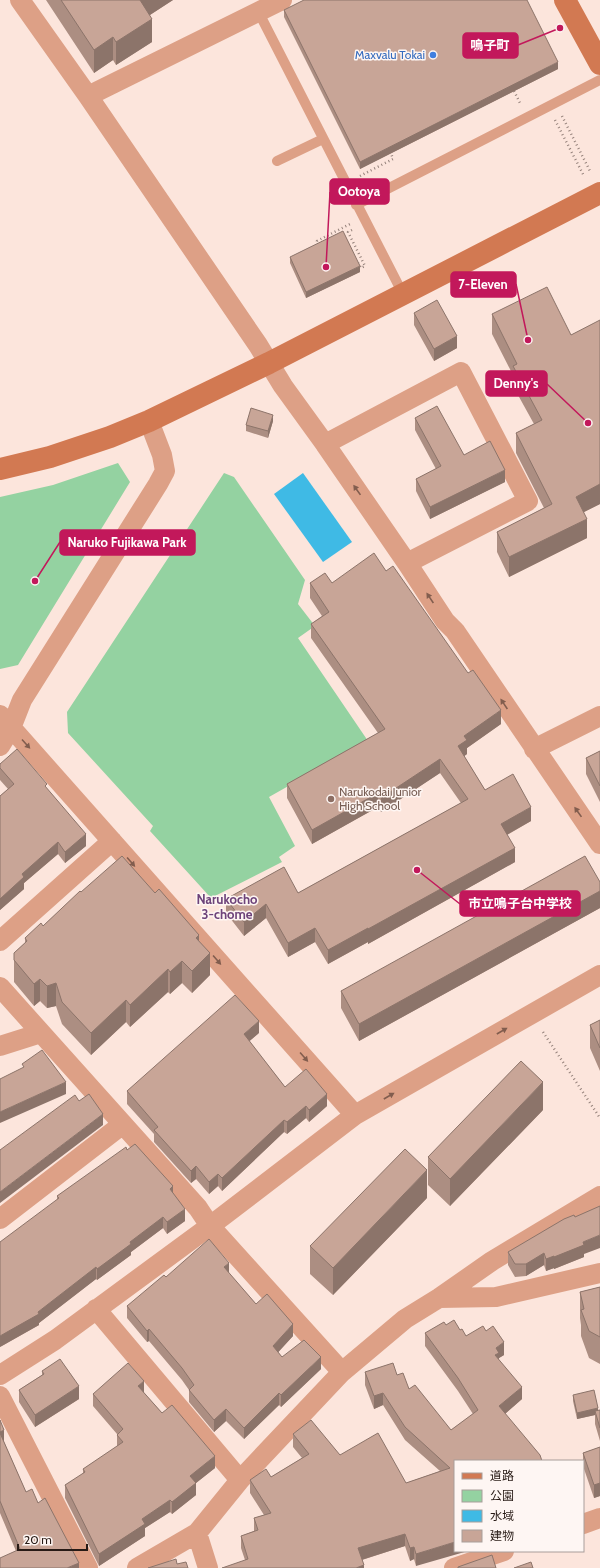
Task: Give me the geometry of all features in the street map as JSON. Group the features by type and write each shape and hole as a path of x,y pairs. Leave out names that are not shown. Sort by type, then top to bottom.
{"street":[{"path":"20,0 88,96 254,338 283,386 407,562 445,621 455,632 600,844"},
{"path":"88,96 282,0"},
{"path":"565,0 600,64"},
{"path":"0,469 50,457 110,437 149,421 269,363 600,193"},
{"path":"325,444 461,372 528,501 407,562"},
{"path":"0,746 6,722 22,700 165,471 162,455 149,421"},
{"path":"534,749 600,716"},
{"path":"6,722 355,1115"},
{"path":"0,941 112,841"},
{"path":"0,1375 55,1340 210,1226 355,1115 600,975"},
{"path":"0,987 198,1208 210,1226 342,1372"},
{"path":"0,1046 41,1034"},
{"path":"0,1219 123,1124"},
{"path":"137,1568 197,1533 240,1480 342,1372 405,1319 439,1298 492,1261 600,1196"},
{"path":"439,1298 496,1297 600,1273"},
{"path":"96,1309 240,1480"},
{"path":"0,1396 88,1568"},
{"path":"584,1524 600,1518"},
{"path":"197,1533 208,1568"},
{"path":"454,1568 501,1552"}],"lane":[{"path":"258,11 322,139 403,294"},
{"path":"356,205 600,80"},
{"path":"277,161 322,139"}],"path":[{"path":"514,91 522,107"},
{"path":"562,116 589,169"},
{"path":"555,120 582,172"},
{"path":"357,171 360,176 394,159 391,153"},
{"path":"320,248 317,241 350,224"},
{"path":"341,229 344,236"},
{"path":"353,230 348,232 365,266 361,268 357,262"},
{"path":"532,1014 600,1118"}],"green space":[{"path":"118,463 130,482 18,665 0,669 0,497 53,485"},
{"path":"224,473 234,477 305,580 298,604 315,626 298,638 368,741 269,797 295,846 279,857 282,862 211,898 150,831 153,826 68,733 67,712"}],"water":[{"path":"303,473 352,542 323,562 274,494"}],"building":[{"path":"61,0 140,0 152,19 116,42 113,37 94,50"},
{"path":"304,0 527,0 558,62 360,162 284,10"},
{"path":"343,231 360,266 306,292 290,257"},
{"path":"547,287 571,335 600,320 600,484 576,497 587,519 509,557 497,532 552,504 516,433 542,420 513,366 517,364 492,314"},
{"path":"437,300 457,336 434,349 414,313"},
{"path":"437,406 464,455 490,441 505,470 430,507 416,479 441,466 415,418"},
{"path":"251,408 273,415 268,431 246,425"},
{"path":"374,553 386,571 393,566 468,673 473,670 501,710 464,736 467,740 458,746 485,790 513,774 531,807 501,824 515,848 328,950 315,928 288,943 266,904 244,922 226,899 284,867 298,893 468,799 440,759 381,798 378,793 312,830 287,784 385,729 311,624 329,612 310,583 325,573 332,583"},
{"path":"17,749 47,784 45,786 86,834 65,852 58,842 22,874 24,877 0,899 0,796 14,784 0,768 0,764"},
{"path":"600,751 600,786 586,758"},
{"path":"122,856 155,893 159,889 199,935 196,938 210,953 192,971 182,961 170,972 168,969 130,1005 126,1000 91,1033 62,1002 56,983 47,986 40,979 34,984 14,960 14,953 27,941 25,938 41,923 43,926 80,891 81,892"},
{"path":"585,856 600,882 600,891 359,1024 341,991"},
{"path":"235,995 259,1021 244,1034 285,1087 306,1069 327,1094 309,1110 306,1106 287,1122 284,1120 222,1178 218,1174 209,1182 196,1166 191,1171 154,1130 158,1127 127,1091"},
{"path":"600,1020 600,1048 590,1025"},
{"path":"42,1050 66,1082 0,1112 0,1079 24,1067 22,1064"},
{"path":"521,1061 543,1082 450,1179 428,1157"},
{"path":"89,1094 103,1114 0,1192 0,1150 75,1095 79,1101"},
{"path":"135,1144 173,1186 170,1189 185,1209 167,1222 163,1217 130,1242 131,1244 97,1269 96,1267 38,1312 39,1314 0,1336 0,1242 59,1198 57,1196 126,1147 127,1150"},
{"path":"405,1149 427,1170 333,1268 310,1246"},
{"path":"600,1206 600,1235 583,1242 584,1245 554,1257 546,1259 544,1253 526,1264 515,1264 508,1252 564,1219 574,1215 575,1217"},
{"path":"209,1239 229,1263 224,1267 256,1304 267,1294 293,1324 273,1346 282,1357 304,1340 321,1357 281,1395 279,1393 244,1428 226,1409 214,1420 189,1390 194,1385 182,1368 149,1329 147,1331 127,1306 164,1275 166,1277"},
{"path":"600,1287 600,1337 589,1331 581,1310 584,1309 580,1292"},
{"path":"454,1320 466,1336 483,1326 486,1331 493,1326 504,1342 496,1348 499,1353 495,1355 522,1387 499,1406 540,1455 542,1460 454,1460 454,1542 416,1554 414,1547 410,1548 405,1534 358,1548 364,1565 356,1568 222,1568 248,1559 241,1536 258,1530 254,1518 271,1513 250,1480 266,1469 271,1477 309,1454 293,1434 311,1420 340,1455 378,1433 406,1483 450,1468 405,1427 383,1393 374,1396 365,1372 393,1363 397,1375 403,1373 409,1389 415,1385 451,1430 478,1410 458,1378 425,1333 444,1322 446,1325"},
{"path":"60,1359 79,1386 35,1415 19,1390 44,1374 42,1371"},
{"path":"128,1363 144,1381 138,1386 162,1413 172,1405 215,1456 190,1476 196,1483 172,1502 170,1500 142,1519 145,1524 99,1554 65,1485 85,1472 83,1469 123,1442 117,1435 123,1429 93,1394"},
{"path":"594,1390 598,1408 577,1413 573,1395"},
{"path":"600,1410 600,1428 595,1411"},
{"path":"0,1420 4,1430 0,1432"},
{"path":"0,1433 26,1492 32,1489 38,1503 45,1498 79,1563 67,1568 0,1568 0,1558 20,1549 0,1501"},
{"path":"600,1447 600,1483 594,1485 583,1453"},
{"path":"492,1555 496,1568 458,1568 458,1567"},
{"path":"176,1559 177,1564 186,1562 188,1568 148,1568"},
{"path":"531,1562 533,1568 514,1568"}],"place":[{"name":"鳴子町","path":"560,28"},
{"name":"Maxvalu Tokai","path":"433,55"},
{"name":"Ootoya","path":"326,267"},
{"name":"7-Eleven","path":"528,340"},
{"name":"Denny's","path":"588,423"},
{"name":"Naruko Fujikawa Park","path":"35,581"},
{"name":"Narukodai Junior High School","path":"331,799"},
{"name":"市立鳴子台中学校","path":"417,870"}],"district":[{"name":"Narukocho 3-chome","path":"227,906"}]}
